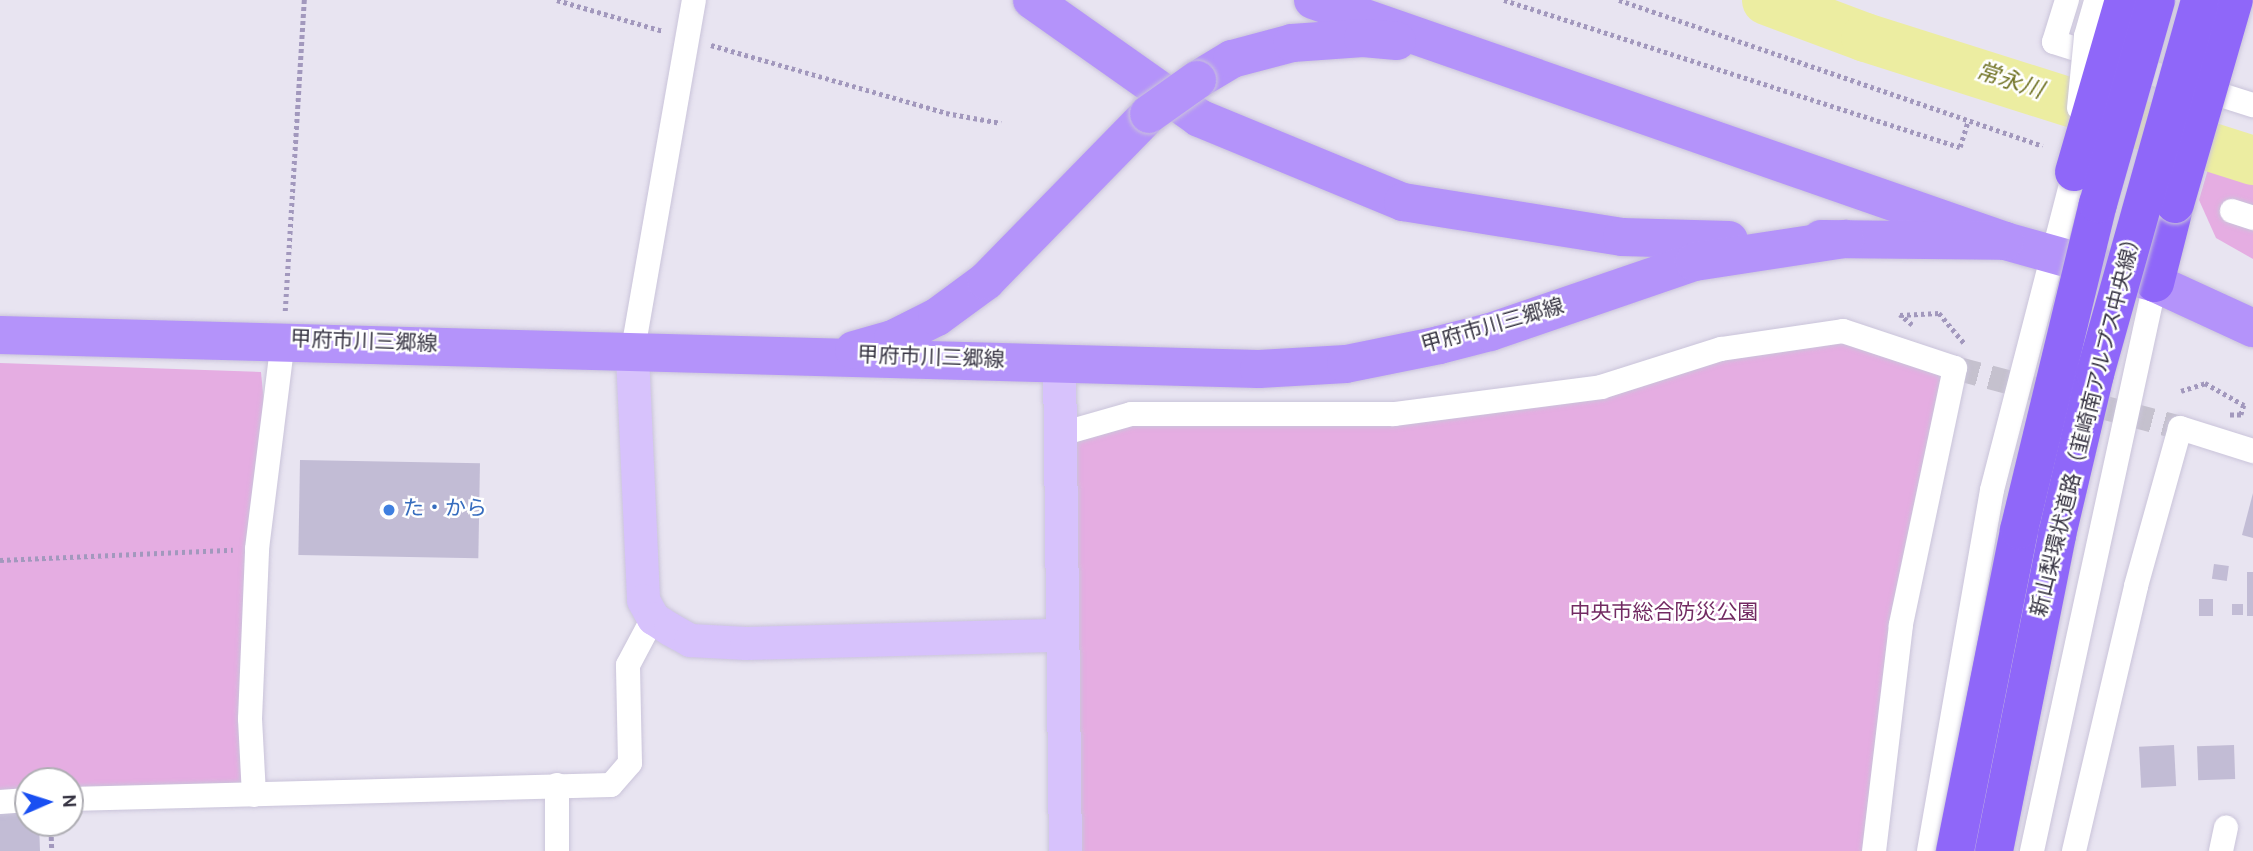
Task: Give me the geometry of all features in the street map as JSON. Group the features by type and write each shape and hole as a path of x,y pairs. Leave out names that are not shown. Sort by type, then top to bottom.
{"highway":[{"name":"新山梨環状道路（韮崎南アルプス中央線）","path":"1955,851 2018,530 2098,204 2156,0"},
{"name":"新山梨環状道路（韮崎南アルプス中央線）","path":"1994,851 2057,535 2092,388 2200,0"},
{"path":"2155,284 2175,204 2234,0"},
{"path":"2074,172 2105,1"}],"main road":[{"name":"甲府市川三郷線","path":"1032,0 1199,118 1403,202 1622,237 2005,241"},
{"name":"甲府市川三郷線","path":"1313,0 2005,241 2155,284 2253,328"},
{"path":"835,356 893,339 937,317 986,281 1149,114 1232,59 1292,43 1363,37 1445,45"},
{"name":"甲府市川三郷線","path":"0,335 283,340 632,355 835,356 1259,369 1346,364 1490,332 1694,262 1845,239"}],"street":[{"path":"694,0 685,38 632,355 639,570 643,600 653,618 690,640 704,641 1060,635"},
{"path":"2067,0 2054,42 2253,105"},
{"path":"1929,851 1992,490 2074,172"},
{"path":"2032,851 2155,284"},
{"path":"1061,434 1131,414 1394,414 1601,387 1721,349 1843,331 1955,368 1901,625 1874,851"},
{"path":"254,794 250,719 257,549 283,340"},
{"path":"1059,362 1060,635 1065,851"},
{"path":"2074,851 2136,586 2180,428 2253,450"},
{"path":"84,799 611,785 630,763 628,664 653,618"},
{"path":"556,785 558,851"}],"path":[{"path":"283,340 304,0"},
{"path":"557,0 946,113 1001,123"},
{"path":"1504,0 1960,147 1968,121"},
{"path":"1619,0 2043,146"},
{"path":"1931,359 1936,345 1899,315 1939,313 1968,347"},
{"path":"2181,391 2205,383 2244,405 2241,415 2217,415"},
{"path":"0,559 257,549"}],"green space":[{"path":"2210,162 2253,175 2253,259 2216,238 2199,200"},
{"name":"中央市総合防災公園","path":"1843,331 1955,368 1874,851 1065,851 1061,434 1131,414 1394,414"},
{"path":"0,363 261,372 268,445 243,787 84,793 84,767 14,767 14,794 0,795"}],"building":[{"name":"た・から","path":"300,460 480,463 478,558 298,555"},
{"path":"2253,493 2253,538 2242,535"},
{"path":"2214,564 2229,566 2227,581 2212,579"},
{"path":"2247,572 2253,572 2253,616 2247,616"},
{"path":"2199,599 2213,599 2213,616 2199,616"},
{"path":"2232,604 2243,604 2243,615 2232,615"},
{"path":"2174,745 2176,786 2141,788 2139,747"},
{"path":"2234,745 2235,779 2198,780 2197,746"},
{"path":"14,812 14,837 40,837 40,851 0,851 0,813"}],"waterway":[{"name":"常永川","path":"1766,0 1865,37 2253,160"}],"tunnel":[{"path":"1955,368 2180,428"}],"place":[{"name":"た・から","path":"389,510"}]}
